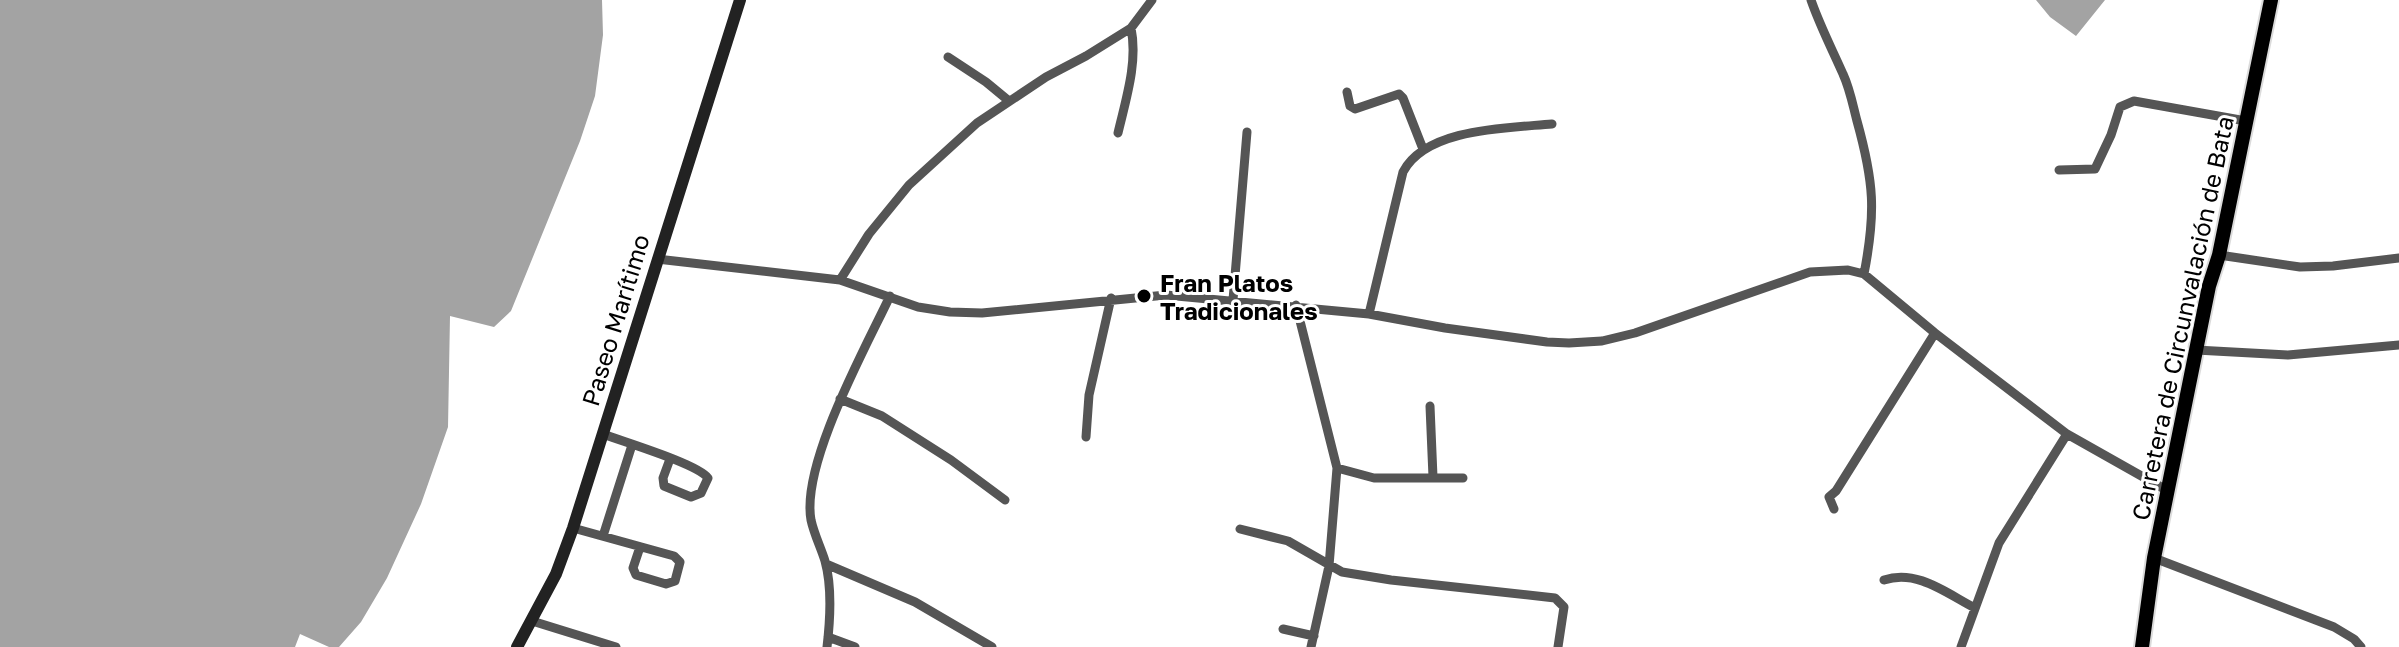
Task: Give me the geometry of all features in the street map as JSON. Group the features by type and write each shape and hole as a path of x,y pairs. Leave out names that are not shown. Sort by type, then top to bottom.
{"main road":[{"name":"Paseo Marítimo","path":"517,647 556,574 573,528 740,0"},
{"name":"Carretera de Circunvalación de Bata","path":"2142,647 2154,558 2271,0"}],"street":[{"path":"840,280 869,234 909,185 977,123 1131,28 1152,0"},
{"path":"1811,0 1844,76 1870,170 1873,197 1871,233 1864,274"},
{"path":"1118,133 1135,44 1131,28"},
{"path":"948,57 1009,101"},
{"path":"1347,92 1350,106 1355,109 1399,94 1423,149"},
{"path":"2059,170 2095,169 2111,135 2116,114 2127,102 2157,104 2246,121"},
{"path":"1369,314 1403,172 1409,161 1423,149 1472,132 1552,124"},
{"path":"1233,300 1247,132"},
{"path":"2219,255 2300,267 2399,258"},
{"path":"657,259 840,280 934,309 982,313 1166,295 1369,314 1547,342 1585,342 1635,333 1810,272 1848,270 1864,274 2067,434 2168,491"},
{"path":"855,647 827,642 826,564 811,520 811,493 840,399 890,296"},
{"path":"1086,437 1089,395 1111,298"},
{"path":"1296,305 1337,468 1329,566 1311,647"},
{"path":"1834,509 1829,497 1836,491 1935,333"},
{"path":"2196,350 2288,355 2399,345"},
{"path":"840,399 882,416 951,460 1005,500"},
{"path":"1430,406 1433,477"},
{"path":"603,434 670,459 707,475 701,493 691,497 664,486 663,478 670,459"},
{"path":"1961,647 2005,531 2067,434"},
{"path":"603,536 632,445"},
{"path":"1337,468 1374,478 1463,478"},
{"path":"573,528 603,536 678,558 680,562 675,581 666,584 636,575 633,568 640,547"},
{"path":"1240,529 1288,541 1342,572 1555,598 1564,607 1558,647"},
{"path":"2154,558 2334,627 2361,647"},
{"path":"826,564 915,602 992,647"},
{"path":"1884,580 1898,575 1917,577 1975,608"},
{"path":"532,621 616,647"},
{"path":"1283,629 1314,636"}],"shaded area":[{"path":"0,0 602,0 603,35 595,96 580,141 511,311 494,327 450,316 448,427 421,504 387,578 361,622 339,647 329,647 300,634 295,647 0,647"},
{"path":"2036,0 2105,0 2076,36 2050,17"}],"place":[{"name":"Fran Platos Tradicionales","path":"1144,296"}]}
